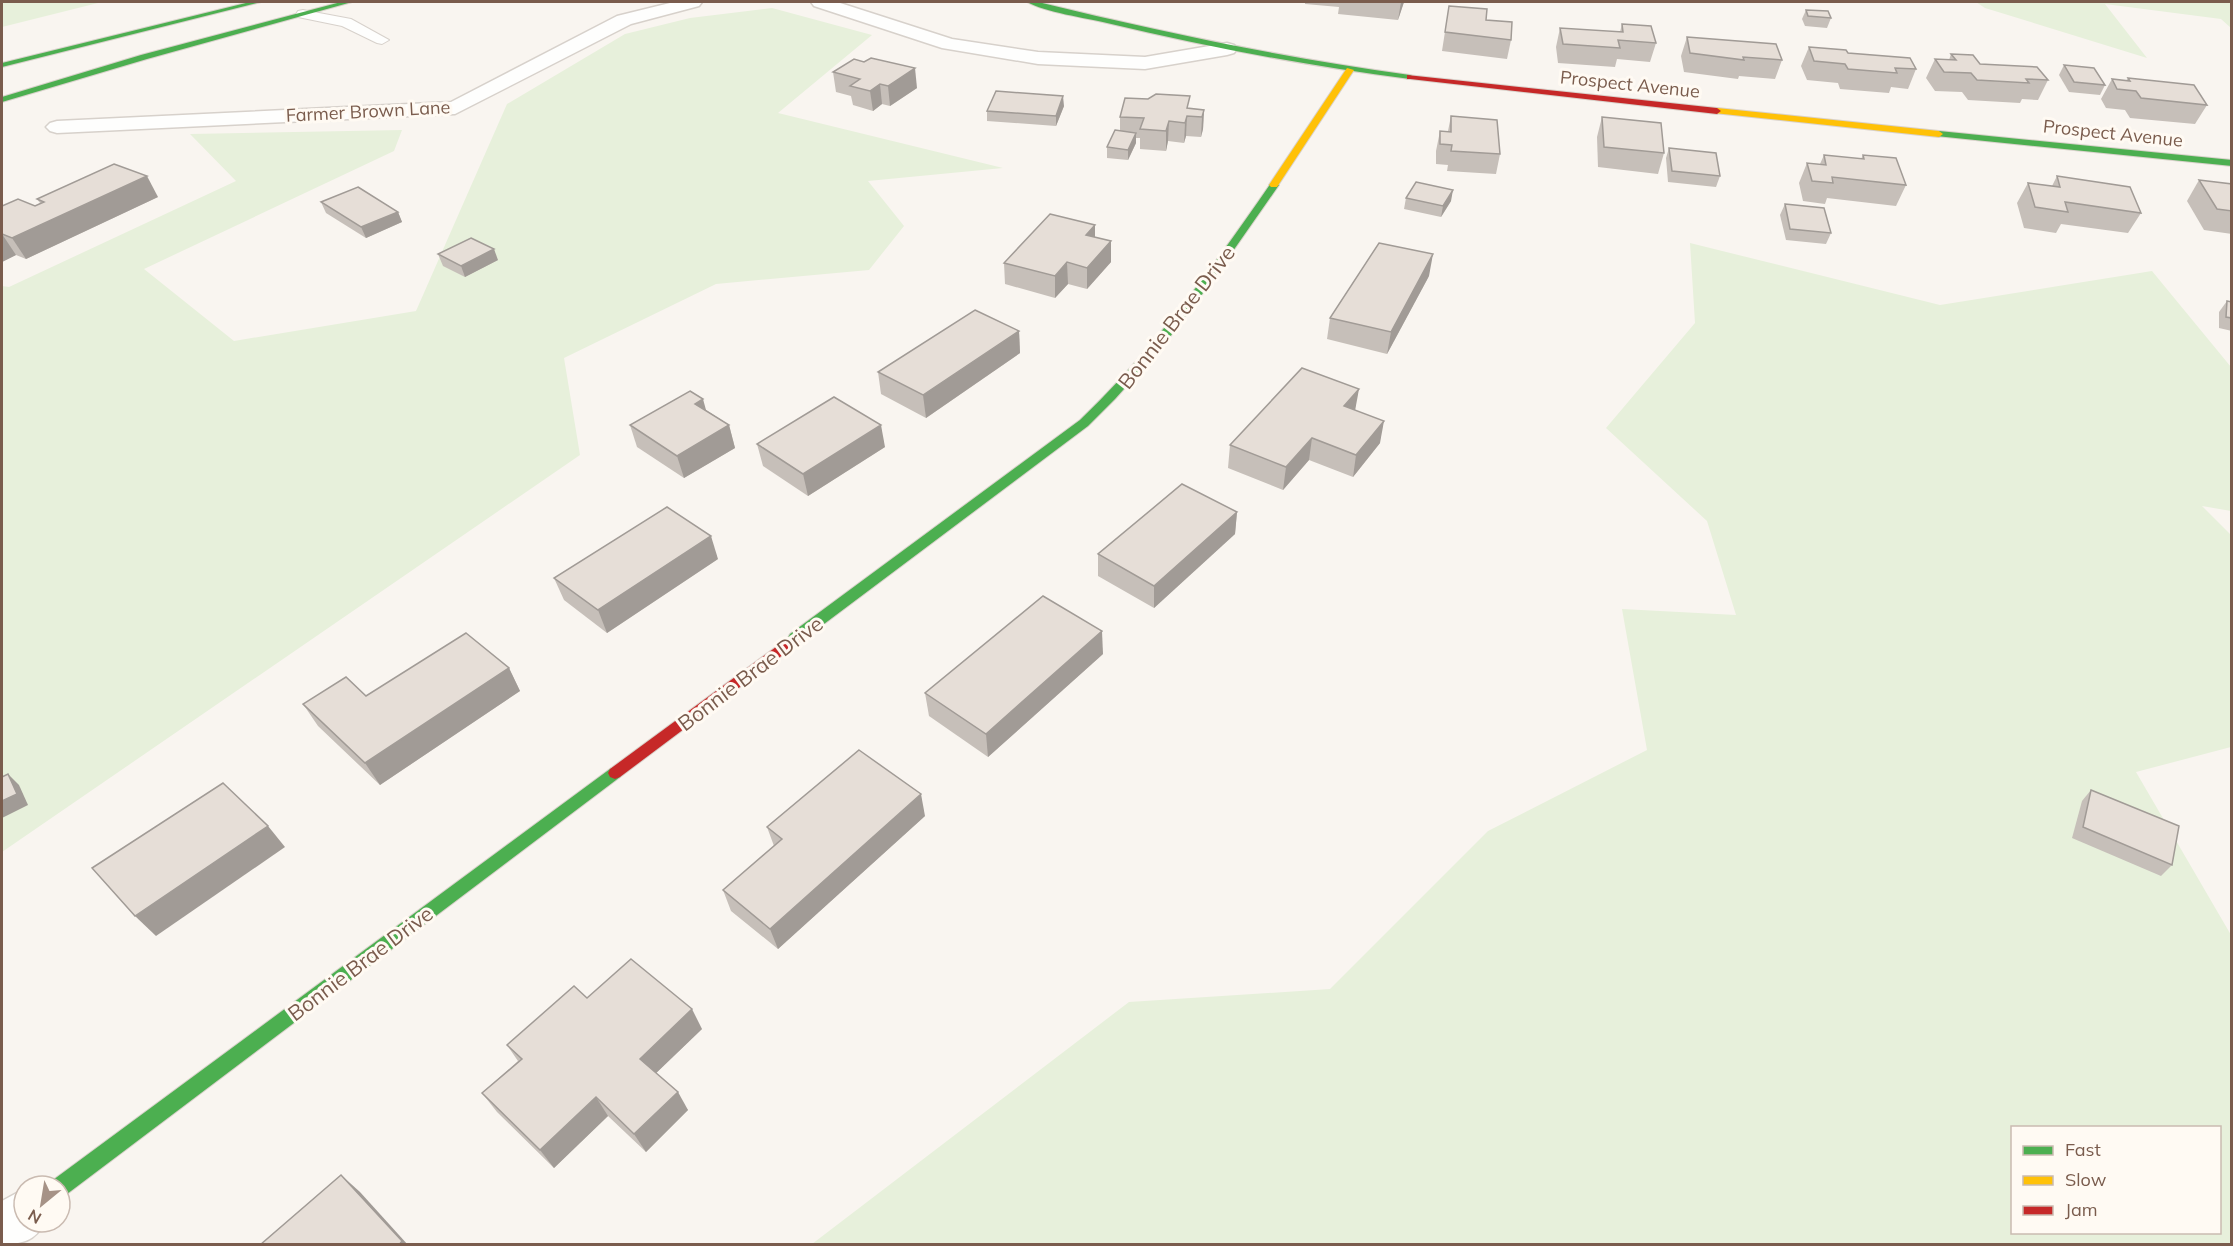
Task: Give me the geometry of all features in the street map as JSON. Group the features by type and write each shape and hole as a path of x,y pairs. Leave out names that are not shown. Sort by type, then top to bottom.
{"main road":[{"path":"2,65 257,2"},
{"path":"2,100 144,57 348,2"},
{"name":"Prospect Avenue","path":"1031,2 1227,49 1350,70 1693,109 2232,163"},
{"path":"12,49 109,39"},
{"path":"23,78 144,57"},
{"name":"Bonnie Brae Drive","path":"72,1178 1084,423 1119,392 1166,336 1257,210 1350,70"}],"street":[{"name":"Farmer Brown Lane","path":"57,127 455,108 624,20 693,2"},
{"path":"820,2 949,44 1038,58 1145,63 1227,49"}],"lane":[{"path":"303,14 345,22 382,40"}],"green space":[{"path":"2,2 102,2 2,27"},
{"path":"1976,2 2231,2 2231,28 2221,19 2105,4 2147,58 1985,8"},
{"path":"772,8 872,35 778,113 1003,168 868,181 904,226 869,270 716,284 564,358 580,455 2,852 2,286 9,287 236,181 190,134 402,130 394,151 144,269 234,341 416,311 507,104 625,34 690,18"},
{"path":"1690,243 1940,305 2152,271 2231,367 2231,511 2202,506 2231,535 2231,747 2136,772 2231,935 2231,1244 812,1244 1129,1002 1330,989 1488,831 1647,750 1622,609 1736,615 1707,521 1606,428 1695,323"}],"building":[{"path":"1449,6 1487,9 1486,20 1512,22 1511,40 1445,32"},
{"path":"1806,10 1828,11 1831,18 1808,16"},
{"path":"1622,24 1651,26 1656,43 1618,40 1620,48 1563,44 1560,28 1623,32"},
{"path":"1687,37 1776,44 1782,60 1743,57 1744,60 1690,53"},
{"path":"1809,47 1910,58 1916,69 1895,68 1897,73 1848,69 1845,64 1814,61"},
{"path":"1951,54 1973,55 1980,64 2037,67 2048,80 2026,79 2029,83 1977,80 1971,73 1944,72 1935,59 1956,60"},
{"path":"871,58 915,68 888,86 880,84 870,91 850,86 860,79 833,72 854,59 864,62"},
{"path":"2064,65 2094,68 2105,85 2074,82"},
{"path":"2128,78 2194,85 2207,105 2141,98 2136,91 2117,89 2112,79 2130,81"},
{"path":"996,91 1063,96 1056,116 987,111"},
{"path":"1156,94 1190,96 1187,108 1204,110 1202,117 1187,116 1185,123 1169,121 1166,131 1140,129 1144,118 1120,117 1125,98 1148,99"},
{"path":"1451,116 1497,120 1500,154 1451,151 1452,145 1440,144 1440,131 1451,132"},
{"path":"1602,117 1661,123 1664,153 1604,147"},
{"path":"1115,130 1136,133 1128,150 1107,147"},
{"path":"1669,148 1716,153 1720,176 1672,171"},
{"path":"1824,155 1864,159 1863,155 1896,158 1906,185 1832,177 1833,183 1812,181 1807,163 1826,165"},
{"path":"114,164 147,176 12,238 2,234 2,206 18,199 35,206 44,202 37,199"},
{"path":"2057,176 2130,187 2141,213 2065,202 2068,212 2035,207 2028,183 2060,187"},
{"path":"2199,180 2232,184 2232,211 2217,209"},
{"path":"1416,182 1453,190 1443,206 1406,198"},
{"path":"358,187 398,212 361,227 321,202"},
{"path":"1785,204 1824,208 1831,233 1790,229"},
{"path":"1050,214 1095,225 1086,235 1111,241 1087,268 1067,262 1055,276 1004,263"},
{"path":"471,238 494,249 461,266 438,254"},
{"path":"1379,243 1433,254 1391,332 1330,318"},
{"path":"2227,301 2232,302 2232,318 2226,317"},
{"path":"975,310 1019,331 923,395 878,372"},
{"path":"1302,368 1359,389 1344,406 1384,421 1356,455 1312,438 1286,467 1230,445"},
{"path":"690,391 703,399 695,404 729,425 677,456 630,425"},
{"path":"834,397 881,425 803,474 757,444"},
{"path":"1182,484 1237,512 1154,586 1098,554"},
{"path":"667,507 711,536 598,610 554,578"},
{"path":"1043,596 1102,631 986,734 925,693"},
{"path":"466,633 509,668 365,763 303,704 346,677 366,696"},
{"path":"859,750 921,794 770,929 723,890 782,839 767,827"},
{"path":"8,774 17,794 2,801 2,777"},
{"path":"223,783 268,826 135,916 92,868"},
{"path":"2091,790 2179,826 2172,865 2083,827"},
{"path":"631,959 692,1009 640,1059 678,1092 634,1134 596,1097 540,1150 482,1093 522,1059 507,1045 574,986 587,998"},
{"path":"341,1175 402,1241 399,1245 260,1245"}],"traffic: fast":[{"path":"2,65 257,2"},
{"path":"2,100 144,57 348,2"},
{"path":"1031,2 1219,46 1410,77"},
{"path":"1939,134 2232,163"},
{"path":"795,638 1084,423 1137,369 1186,310 1274,185"},
{"path":"72,1178 615,773"}],"traffic: slow":[{"path":"1274,185 1350,70"},
{"path":"1717,111 1939,134"}],"traffic: jam":[{"path":"1410,77 1717,111"},
{"path":"615,773 795,638"}]}
